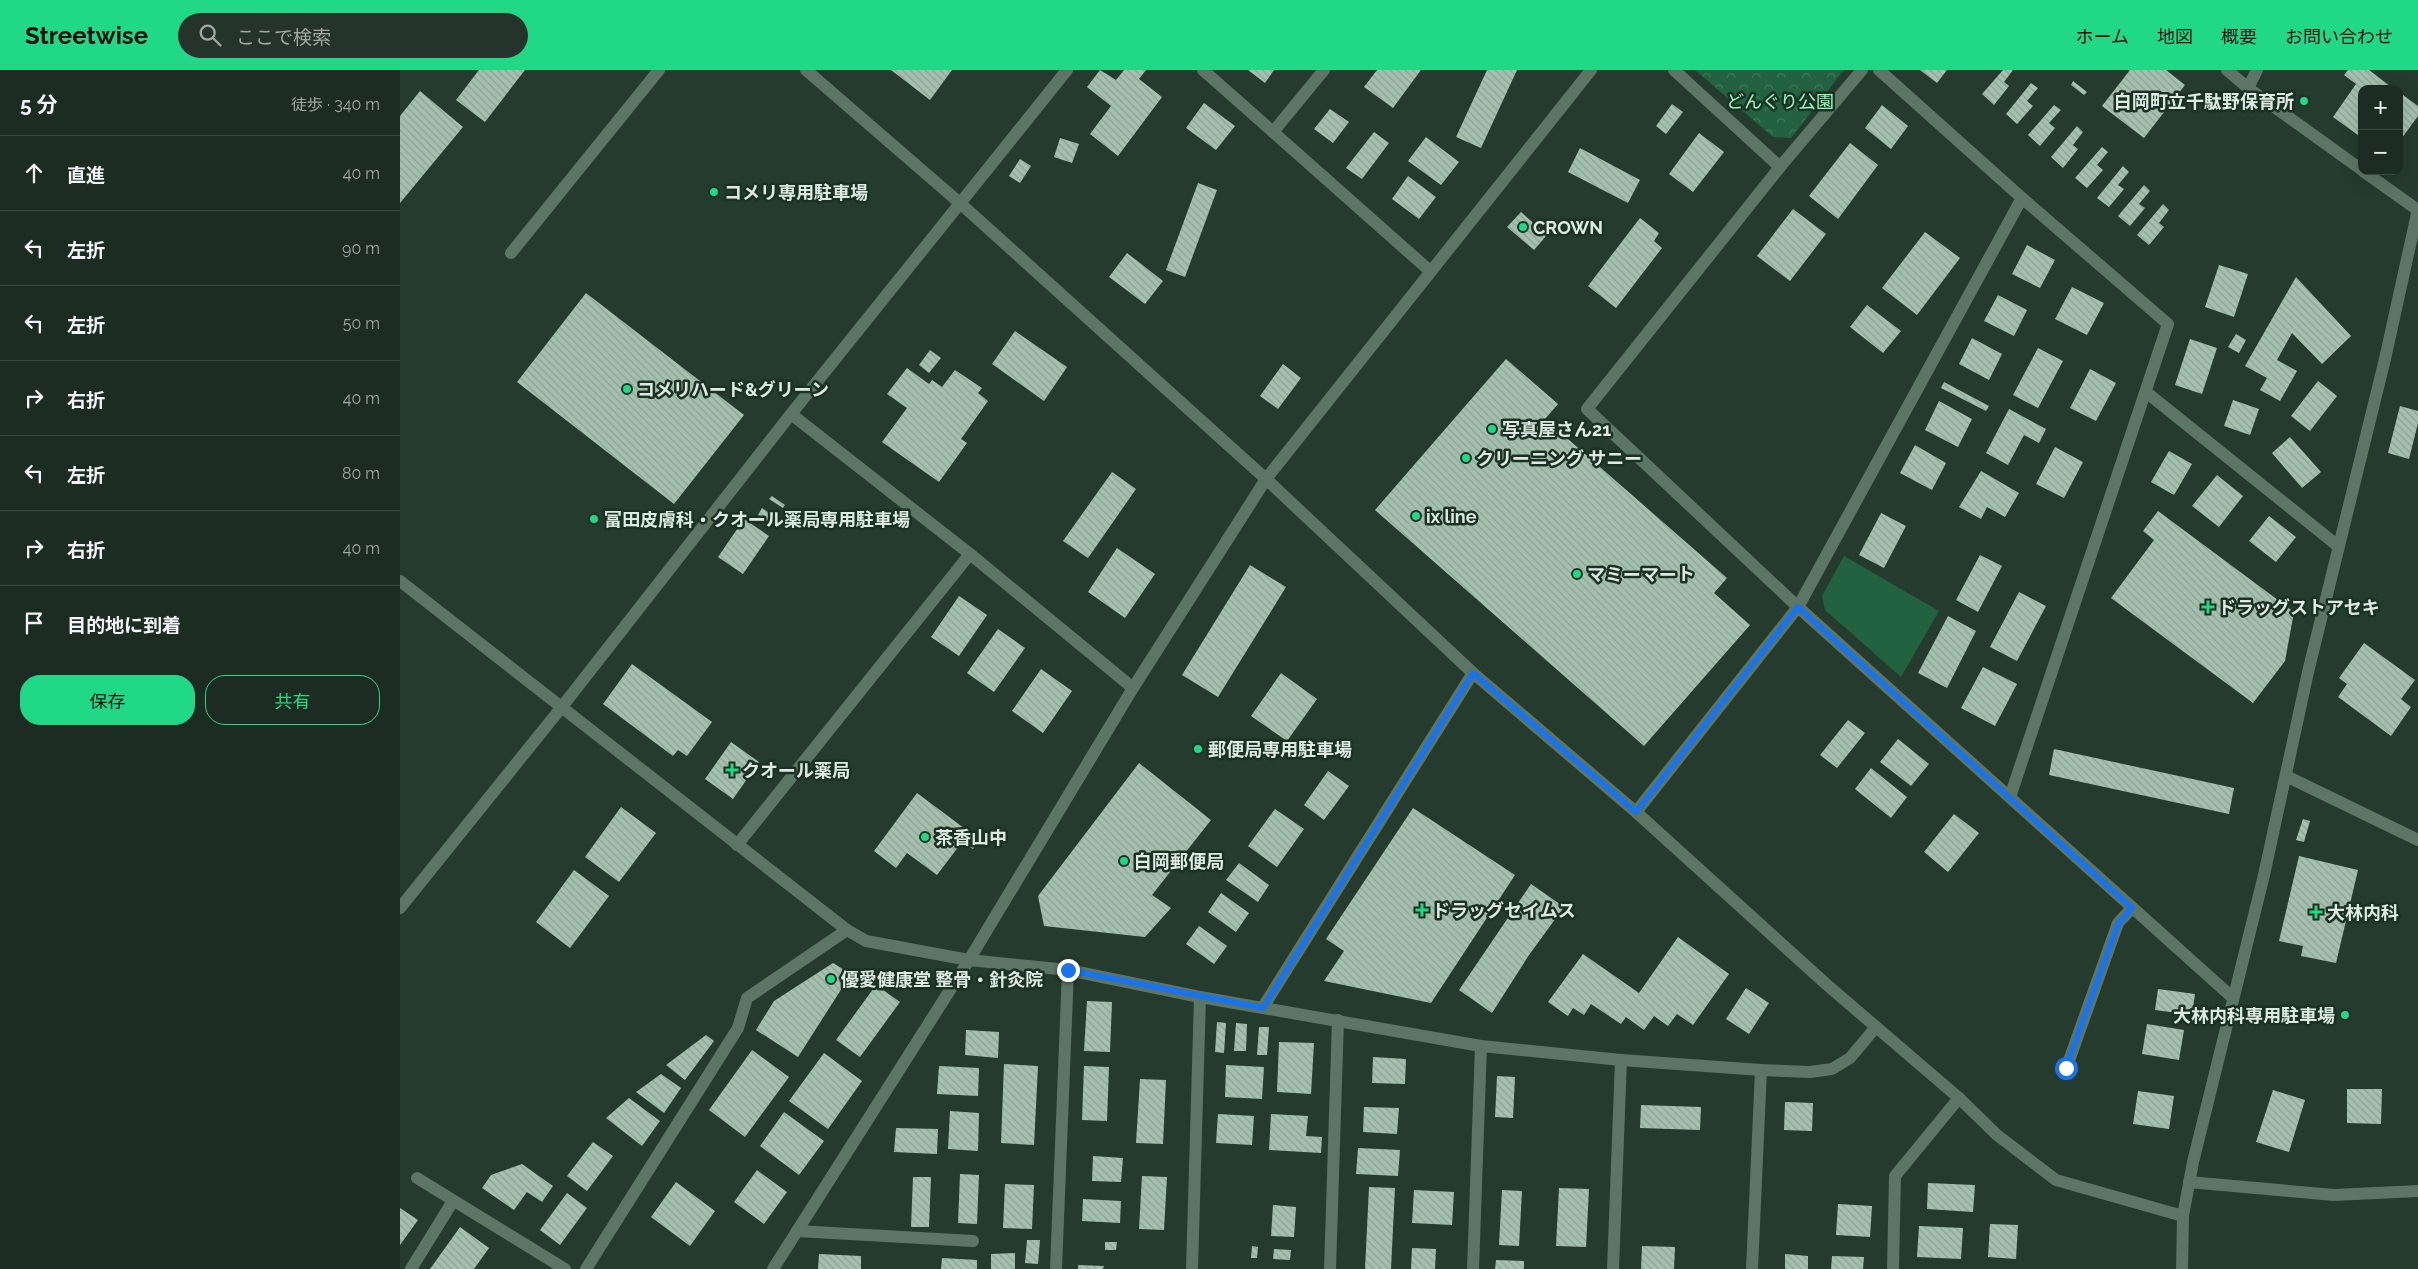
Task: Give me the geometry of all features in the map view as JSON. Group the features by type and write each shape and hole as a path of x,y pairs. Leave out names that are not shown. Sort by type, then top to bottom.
{"street":[{"path":"511,253 660,70"},
{"path":"806,70 961,204 1266,480 1473,673 1636,812 1876,1027 1959,1098 1997,1135 2056,1180 2183,1216"},
{"path":"400,908 561,708 791,414 1067,70"},
{"path":"1203,70 1430,271"},
{"path":"1272,132 1324,70"},
{"path":"773,1269 969,960 1133,688 1266,480 1590,70"},
{"path":"1674,70 1780,167"},
{"path":"1862,70 1780,167 1587,409 1798,607 2232,998"},
{"path":"1879,70 2022,198 2168,324 2010,797"},
{"path":"2227,70 2248,88 2358,168"},
{"path":"2248,88 2257,70"},
{"path":"2182,1269 2183,1216 2189,1182 2286,776 2338,546 2385,359 2418,210 2368,175"},
{"path":"1636,812 1798,607 2022,198"},
{"path":"2146,392 2338,546"},
{"path":"791,414 970,554 1133,688"},
{"path":"737,845 970,554"},
{"path":"400,581 847,930 866,941 969,960 1068,970 1200,997 1481,1046 1621,1060 1810,1072 1832,1069 1850,1058 1876,1027"},
{"path":"1263,1008 1473,673"},
{"path":"2286,776 2418,840"},
{"path":"2066,1068 2118,924 2132,908"},
{"path":"586,1269 738,1028 747,998 847,930"},
{"path":"1056,1269 1068,970"},
{"path":"1192,1269 1200,997"},
{"path":"1330,1269 1338,1020"},
{"path":"1473,1269 1481,1046"},
{"path":"1613,1269 1621,1060"},
{"path":"1752,1269 1761,1070"},
{"path":"1893,1269 1894,1176 1959,1098"},
{"path":"418,1178 565,1269"},
{"path":"2189,1182 2334,1195 2418,1191"},
{"path":"410,1269 453,1201"},
{"path":"797,1231 973,1241"}],"green space":[{"name":"どんぐり公園","path":"1695,70 1844,70 1791,138 1773,137"},
{"path":"1844,556 1939,611 1901,677 1825,610 1822,596"}],"building":[{"path":"479,70 525,70 485,122 456,100"},
{"path":"891,70 952,70 930,100"},
{"path":"1100,70 1116,80 1124,70 1146,70 1139,79 1162,97 1118,156 1090,134 1111,106 1087,87"},
{"path":"1248,70 1274,70 1265,83"},
{"path":"1377,70 1421,70 1393,108 1364,87"},
{"path":"1487,70 1517,70 1481,148 1456,137"},
{"path":"1920,70 1947,70 1937,83"},
{"path":"2003,70 2013,70 2004,82 2009,86 1994,105 1982,94"},
{"path":"2130,70 2166,70 2185,85 2144,138 2102,106"},
{"path":"2348,70 2369,70 2389,85 2358,85 2358,135 2333,117 2356,84 2344,75"},
{"path":"2073,81 2087,92 2084,95 2071,85"},
{"path":"2031,83 2038,88 2027,101 2033,106 2017,124 2006,114"},
{"path":"420,91 463,127 400,203 400,116"},
{"path":"2403,95 2418,106 2418,116 2403,137"},
{"path":"1204,103 1235,126 1216,150 1186,128"},
{"path":"1672,104 1683,112 1666,134 1656,126"},
{"path":"1882,105 1908,126 1891,149 1865,128"},
{"path":"2054,105 2061,110 2049,123 2055,128 2040,146 2028,135"},
{"path":"1330,109 1349,122 1333,143 1314,129"},
{"path":"2077,126 2083,132 2073,145 2078,149 2063,168 2051,157"},
{"path":"1374,132 1389,143 1362,179 1346,168"},
{"path":"1699,133 1724,152 1693,192 1669,174"},
{"path":"1426,137 1459,162 1441,185 1408,161"},
{"path":"1060,138 1079,144 1072,163 1054,157"},
{"path":"1850,143 1878,165 1838,219 1809,196"},
{"path":"2102,147 2108,152 2097,165 2103,170 2087,188 2075,178"},
{"path":"1580,148 1640,180 1628,203 1568,172"},
{"path":"1020,159 1031,166 1020,183 1009,176"},
{"path":"2123,166 2129,172 2118,185 2124,189 2109,207 2097,198"},
{"path":"1408,176 1436,197 1419,219 1392,199"},
{"path":"1198,183 1217,190 1185,277 1166,270"},
{"path":"2144,185 2150,191 2139,204 2145,208 2130,226 2118,216"},
{"path":"2163,204 2169,210 2159,223 2164,227 2149,245 2137,235"},
{"path":"1793,209 1826,234 1790,281 1757,256"},
{"path":"1521,212 1547,235 1534,250 1507,227"},
{"path":"1640,218 1659,233 1654,241 1662,248 1616,308 1588,286"},
{"path":"1925,232 1960,258 1917,315 1882,288"},
{"path":"2027,245 2055,260 2040,288 2012,274"},
{"path":"1127,253 1163,281 1145,304 1109,277"},
{"path":"2219,265 2248,274 2234,317 2205,307"},
{"path":"2296,277 2351,336 2322,364 2292,333 2277,360 2297,371 2280,401 2260,390 2267,378 2245,366"},
{"path":"2072,287 2104,303 2087,335 2055,319"},
{"path":"586,293 744,415 674,504 517,382"},
{"path":"1998,295 2027,310 2014,336 1984,321"},
{"path":"1867,305 1901,331 1883,353 1850,327"},
{"path":"1015,331 1067,367 1044,401 992,364"},
{"path":"2236,334 2246,340 2239,353 2228,347"},
{"path":"1972,338 2002,354 1989,380 1959,364"},
{"path":"2190,339 2217,348 2202,394 2175,385"},
{"path":"2038,348 2063,361 2038,408 2013,395"},
{"path":"930,350 941,358 929,373 919,365"},
{"path":"1506,359 1558,404 1545,419 1727,578 1714,593 1750,625 1644,746 1375,510"},
{"path":"1283,364 1301,378 1278,409 1260,396"},
{"path":"907,368 929,384 932,380 942,387 955,370 982,388 978,393 988,401 961,439 967,443 939,482 882,442 907,408 887,394"},
{"path":"2090,369 2116,383 2096,421 2070,408"},
{"path":"2318,381 2337,396 2310,431 2291,416"},
{"path":"1944,382 1989,406 1986,411 1941,388"},
{"path":"2233,400 2259,409 2250,435 2224,426"},
{"path":"1939,401 1972,419 1958,447 1925,430"},
{"path":"2400,406 2418,411 2418,423 2409,459 2388,453"},
{"path":"2009,409 2046,429 2039,443 2024,435 2008,465 1986,453"},
{"path":"2290,437 2321,472 2302,488 2272,453"},
{"path":"1915,445 1946,463 1932,490 1900,473"},
{"path":"2055,447 2083,462 2064,498 2036,484"},
{"path":"2169,451 2192,464 2174,495 2151,482"},
{"path":"1981,471 2019,493 2005,517 1987,507 1981,519 1959,507"},
{"path":"1112,472 1136,489 1088,558 1063,541"},
{"path":"2217,475 2243,496 2219,527 2192,506"},
{"path":"772,496 785,505 783,508 769,499"},
{"path":"762,508 781,521 776,527 758,515"},
{"path":"2158,511 2294,612 2285,661 2253,703 2111,598 2154,540 2143,531"},
{"path":"1881,513 1906,526 1884,568 1859,555"},
{"path":"2269,516 2296,537 2276,562 2249,541"},
{"path":"744,519 769,536 743,574 718,557"},
{"path":"1117,548 1155,574 1125,618 1088,592"},
{"path":"1980,555 2002,566 1978,612 1956,600"},
{"path":"1250,565 1286,587 1218,697 1182,675"},
{"path":"2019,592 2046,606 2017,661 1990,647"},
{"path":"959,596 987,615 959,656 931,637"},
{"path":"1948,616 1976,631 1947,688 1918,673"},
{"path":"998,629 1025,648 994,692 967,673"},
{"path":"2364,643 2415,680 2401,699 2411,707 2391,736 2338,697 2347,684 2339,678"},
{"path":"632,664 712,722 687,756 678,750 673,756 603,704"},
{"path":"1983,667 2017,684 1995,726 1961,708"},
{"path":"1041,669 1072,691 1043,733 1012,711"},
{"path":"1281,673 1317,699 1287,741 1251,716"},
{"path":"1848,720 1865,733 1837,768 1820,755"},
{"path":"1898,739 1929,764 1911,786 1880,762"},
{"path":"731,742 759,762 733,799 705,779"},
{"path":"2054,749 2234,788 2229,814 2049,775"},
{"path":"1139,763 1211,820 1152,895 1171,908 1145,937 1044,926 1038,896"},
{"path":"1871,768 1907,797 1891,818 1855,789"},
{"path":"1328,771 1349,786 1324,820 1304,805"},
{"path":"917,793 980,840 973,849 962,842 937,875 907,853 896,868 874,851"},
{"path":"621,807 656,833 619,882 585,857"},
{"path":"1413,808 1515,875 1431,1003 1324,981 1344,951 1326,939"},
{"path":"1275,809 1304,829 1277,867 1248,846"},
{"path":"1954,814 1979,833 1948,872 1924,852"},
{"path":"2303,819 2310,821 2304,842 2296,840"},
{"path":"2299,856 2358,870 2336,963 2301,956 2303,946 2279,941"},
{"path":"1239,863 1269,885 1258,902 1226,880"},
{"path":"574,870 609,896 570,948 536,922"},
{"path":"1531,884 1564,907 1529,955 1492,1013 1459,990"},
{"path":"1221,893 1249,913 1236,932 1208,912"},
{"path":"1199,926 1227,946 1214,964 1186,944"},
{"path":"1678,937 1729,974 1693,1025 1677,1014 1668,1026 1654,1016 1644,1030 1626,1017 1621,1024 1591,1004 1584,1015 1573,1008 1568,1016 1548,1002 1583,954 1639,993"},
{"path":"833,963 851,974 798,1057 756,1030 774,1001"},
{"path":"876,985 900,1002 860,1057 836,1040"},
{"path":"1746,988 1769,1003 1749,1034 1726,1019"},
{"path":"2158,989 2195,994 2192,1015 2155,1010"},
{"path":"1087,1001 1112,1002 1110,1052 1084,1051"},
{"path":"1217,1022 1226,1023 1224,1053 1215,1052"},
{"path":"1236,1023 1247,1024 1246,1051 1234,1051"},
{"path":"2147,1024 2184,1030 2179,1060 2142,1054"},
{"path":"1259,1027 1269,1027 1267,1055 1257,1055"},
{"path":"966,1030 999,1032 998,1058 965,1055"},
{"path":"706,1035 714,1041 685,1080 666,1065"},
{"path":"1279,1042 1314,1043 1311,1094 1277,1092"},
{"path":"752,1050 789,1077 745,1137 709,1110"},
{"path":"824,1053 862,1081 828,1129 789,1101"},
{"path":"1373,1057 1406,1059 1405,1084 1372,1083"},
{"path":"1004,1064 1038,1066 1034,1145 1001,1143"},
{"path":"1226,1065 1264,1067 1262,1099 1225,1097"},
{"path":"939,1066 979,1068 978,1096 937,1094"},
{"path":"1084,1066 1109,1067 1107,1121 1082,1120"},
{"path":"661,1074 681,1088 664,1113 636,1092"},
{"path":"1497,1076 1515,1077 1513,1118 1495,1117"},
{"path":"1140,1079 1166,1080 1163,1144 1136,1143"},
{"path":"2347,1089 2382,1089 2381,1124 2347,1123"},
{"path":"2273,1090 2305,1100 2289,1152 2256,1142"},
{"path":"2138,1091 2174,1096 2169,1129 2133,1124"},
{"path":"629,1098 660,1121 642,1146 606,1118"},
{"path":"1785,1102 1813,1103 1812,1131 1784,1130"},
{"path":"1641,1105 1701,1107 1700,1130 1640,1128"},
{"path":"1364,1107 1399,1108 1397,1134 1363,1132"},
{"path":"950,1111 979,1113 978,1151 948,1149"},
{"path":"784,1112 824,1141 799,1175 760,1146"},
{"path":"1218,1114 1254,1116 1252,1145 1216,1143"},
{"path":"1271,1114 1308,1116 1306,1136 1322,1137 1321,1153 1269,1150"},
{"path":"896,1128 938,1129 937,1154 894,1152"},
{"path":"593,1142 613,1156 587,1191 567,1176"},
{"path":"1358,1148 1400,1150 1398,1176 1356,1174"},
{"path":"1093,1156 1123,1158 1121,1182 1092,1181"},
{"path":"522,1164 553,1186 542,1202 527,1192 514,1210 482,1188 491,1175"},
{"path":"757,1170 787,1192 764,1224 734,1202"},
{"path":"960,1174 979,1175 977,1224 958,1223"},
{"path":"1142,1176 1167,1177 1164,1230 1139,1229"},
{"path":"913,1177 931,1177 929,1227 911,1227"},
{"path":"676,1182 715,1211 690,1246 651,1217"},
{"path":"1928,1183 1975,1185 1973,1212 1927,1209"},
{"path":"1005,1184 1034,1185 1032,1229 1003,1228"},
{"path":"1369,1187 1395,1188 1391,1269 1365,1269"},
{"path":"1559,1188 1589,1189 1586,1247 1556,1246"},
{"path":"1414,1190 1454,1192 1452,1225 1412,1223"},
{"path":"1502,1190 1522,1191 1519,1246 1499,1245"},
{"path":"567,1193 587,1208 560,1245 540,1230"},
{"path":"1083,1199 1121,1201 1120,1223 1082,1221"},
{"path":"1838,1204 1872,1206 1870,1237 1836,1235"},
{"path":"1273,1205 1296,1207 1294,1237 1271,1236"},
{"path":"400,1208 418,1220 400,1245"},
{"path":"1990,1224 2018,1225 2016,1259 1988,1257"},
{"path":"1919,1226 1963,1228 1961,1259 1917,1257"},
{"path":"460,1227 489,1248 474,1269 430,1269"},
{"path":"1027,1240 1040,1240 1038,1264 1025,1263"},
{"path":"1105,1242 1117,1242 1116,1250 1105,1250"},
{"path":"1252,1246 1258,1247 1257,1258 1251,1258"},
{"path":"1642,1246 1675,1247 1674,1269 1641,1269"},
{"path":"1412,1248 1436,1249 1435,1269 1411,1269"},
{"path":"1274,1249 1291,1250 1290,1260 1273,1259"},
{"path":"1015,1253 1015,1269 991,1269 991,1254"},
{"path":"819,1254 861,1256 861,1269 818,1269"},
{"path":"1785,1254 1808,1256 1808,1269 1785,1269"},
{"path":"1832,1256 1864,1257 1863,1269 1831,1269"},
{"path":"942,1258 977,1260 977,1269 941,1269"},
{"path":"1496,1260 1524,1261 1524,1269 1495,1269"},
{"path":"1078,1265 1104,1266 1103,1269 1078,1269"}],"place":[{"name":"白岡町立千駄野保育所","path":"2304,101"},
{"name":"コメリ専用駐車場","path":"714,192"},
{"name":"CROWN","path":"1523,227"},
{"name":"コメリハード&グリーン","path":"627,389"},
{"name":"写真屋さん21","path":"1492,429"},
{"name":"クリーニング サニー","path":"1466,458"},
{"name":"ix line","path":"1416,516"},
{"name":"富田皮膚科・クオール薬局専用駐車場","path":"594,519"},
{"name":"マミーマート","path":"1577,574"},
{"name":"ドラッグストアセキ","path":"2208,607"},
{"name":"郵便局専用駐車場","path":"1198,749"},
{"name":"クオール薬局","path":"732,770"},
{"name":"茶香山中","path":"925,837"},
{"name":"白岡郵便局","path":"1124,861"},
{"name":"ドラッグセイムス","path":"1422,910"},
{"name":"大林内科","path":"2316,912"},
{"name":"優愛健康堂 整骨・針灸院","path":"831,979"},
{"name":"大林内科専用駐車場","path":"2345,1015"}],"route":[{"path":"1068,970 1263,1008 1473,673 1636,812 1798,607 2132,908 2118,924 2066,1068"}]}
